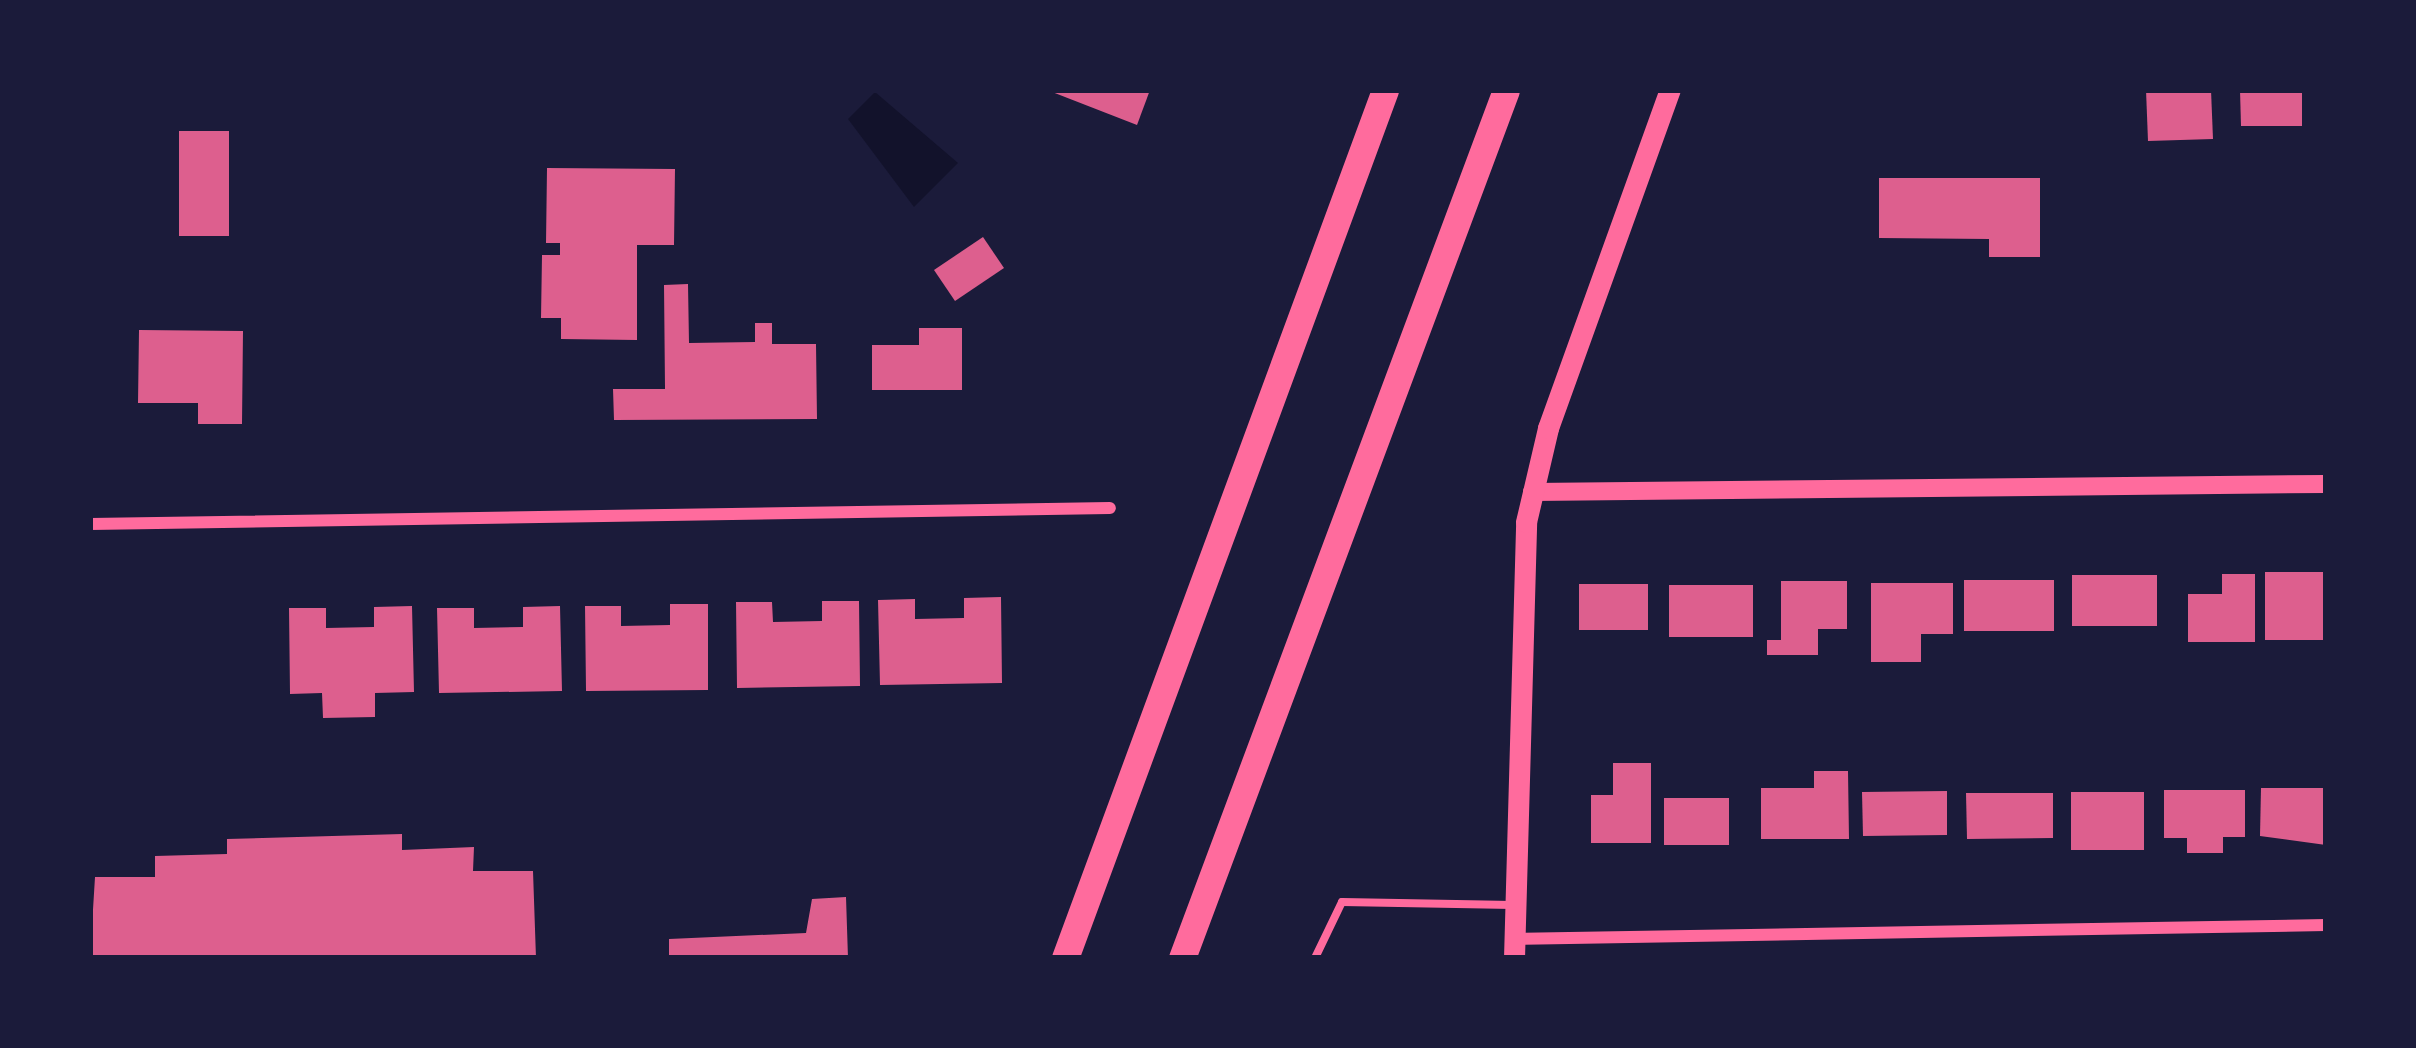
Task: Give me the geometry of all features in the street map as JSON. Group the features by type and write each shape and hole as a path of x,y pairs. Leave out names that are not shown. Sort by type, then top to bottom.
{"highway":[{"path":"1065,958 1385,90"},
{"path":"1182,958 1506,90"}],"main road":[{"path":"1514,949 1532,492 1670,90"}],"street":[{"path":"1532,492 2326,484"},
{"path":"90,524 1110,508"},
{"path":"1514,949 2326,925"}],"lane":[{"path":"1315,958 1342,902 1515,905"}],"shaded area":[{"path":"875,92 958,163 914,207 848,119"}],"building":[{"path":"1047,90 1150,90 1137,125"},
{"path":"2146,90 2211,90 2213,139 2148,141"},
{"path":"2240,90 2302,90 2302,126 2241,126"},
{"path":"179,131 229,131 229,236 179,236"},
{"path":"547,168 675,169 674,245 637,245 637,340 561,339 561,318 541,318 542,255 560,255 560,243 546,243"},
{"path":"1879,178 2040,178 2040,257 1989,257 1989,239 1879,238"},
{"path":"983,237 1004,268 955,301 934,270"},
{"path":"688,284 689,343 755,342 755,323 772,323 772,344 816,344 817,419 614,420 613,389 665,389 664,285"},
{"path":"919,328 962,328 962,390 872,390 872,345 919,345"},
{"path":"139,330 243,331 242,424 198,424 198,403 138,403"},
{"path":"2265,572 2326,572 2326,640 2265,640"},
{"path":"2222,574 2255,574 2255,642 2188,642 2188,594 2222,594"},
{"path":"2072,575 2157,575 2157,626 2072,626"},
{"path":"1964,580 2054,580 2054,631 1964,631"},
{"path":"1781,581 1847,581 1847,629 1818,629 1818,655 1767,655 1767,640 1781,640"},
{"path":"1871,583 1953,583 1953,634 1921,634 1921,662 1871,662"},
{"path":"1579,584 1648,584 1648,630 1579,630"},
{"path":"1669,585 1753,585 1753,637 1669,637"},
{"path":"1001,597 1002,683 880,685 878,600 915,599 915,619 964,618 964,598"},
{"path":"822,601 859,601 860,686 737,688 736,602 772,602 773,622 822,621"},
{"path":"670,604 708,604 708,690 586,691 585,606 621,606 621,626 670,625"},
{"path":"412,606 414,692 375,693 375,717 323,718 322,693 290,694 289,608 326,608 326,628 374,627 374,607"},
{"path":"560,606 562,691 439,693 437,608 474,608 474,628 523,627 523,607"},
{"path":"1613,763 1651,763 1651,843 1591,843 1591,795 1613,795"},
{"path":"1814,771 1848,771 1849,839 1761,839 1761,788 1814,788"},
{"path":"2261,788 2326,788 2326,845 2260,836"},
{"path":"2164,790 2245,790 2245,837 2223,837 2223,853 2187,853 2187,838 2164,838"},
{"path":"1947,791 1947,835 1863,836 1862,792"},
{"path":"2071,792 2144,792 2144,850 2071,850"},
{"path":"1966,793 2053,793 2053,838 1967,839"},
{"path":"1664,798 1729,798 1729,845 1664,845"},
{"path":"402,834 402,850 474,847 473,871 533,871 536,958 90,958 95,877 155,877 155,856 227,854 227,839"},
{"path":"846,897 848,958 669,958 669,939 806,933 812,899"}]}
